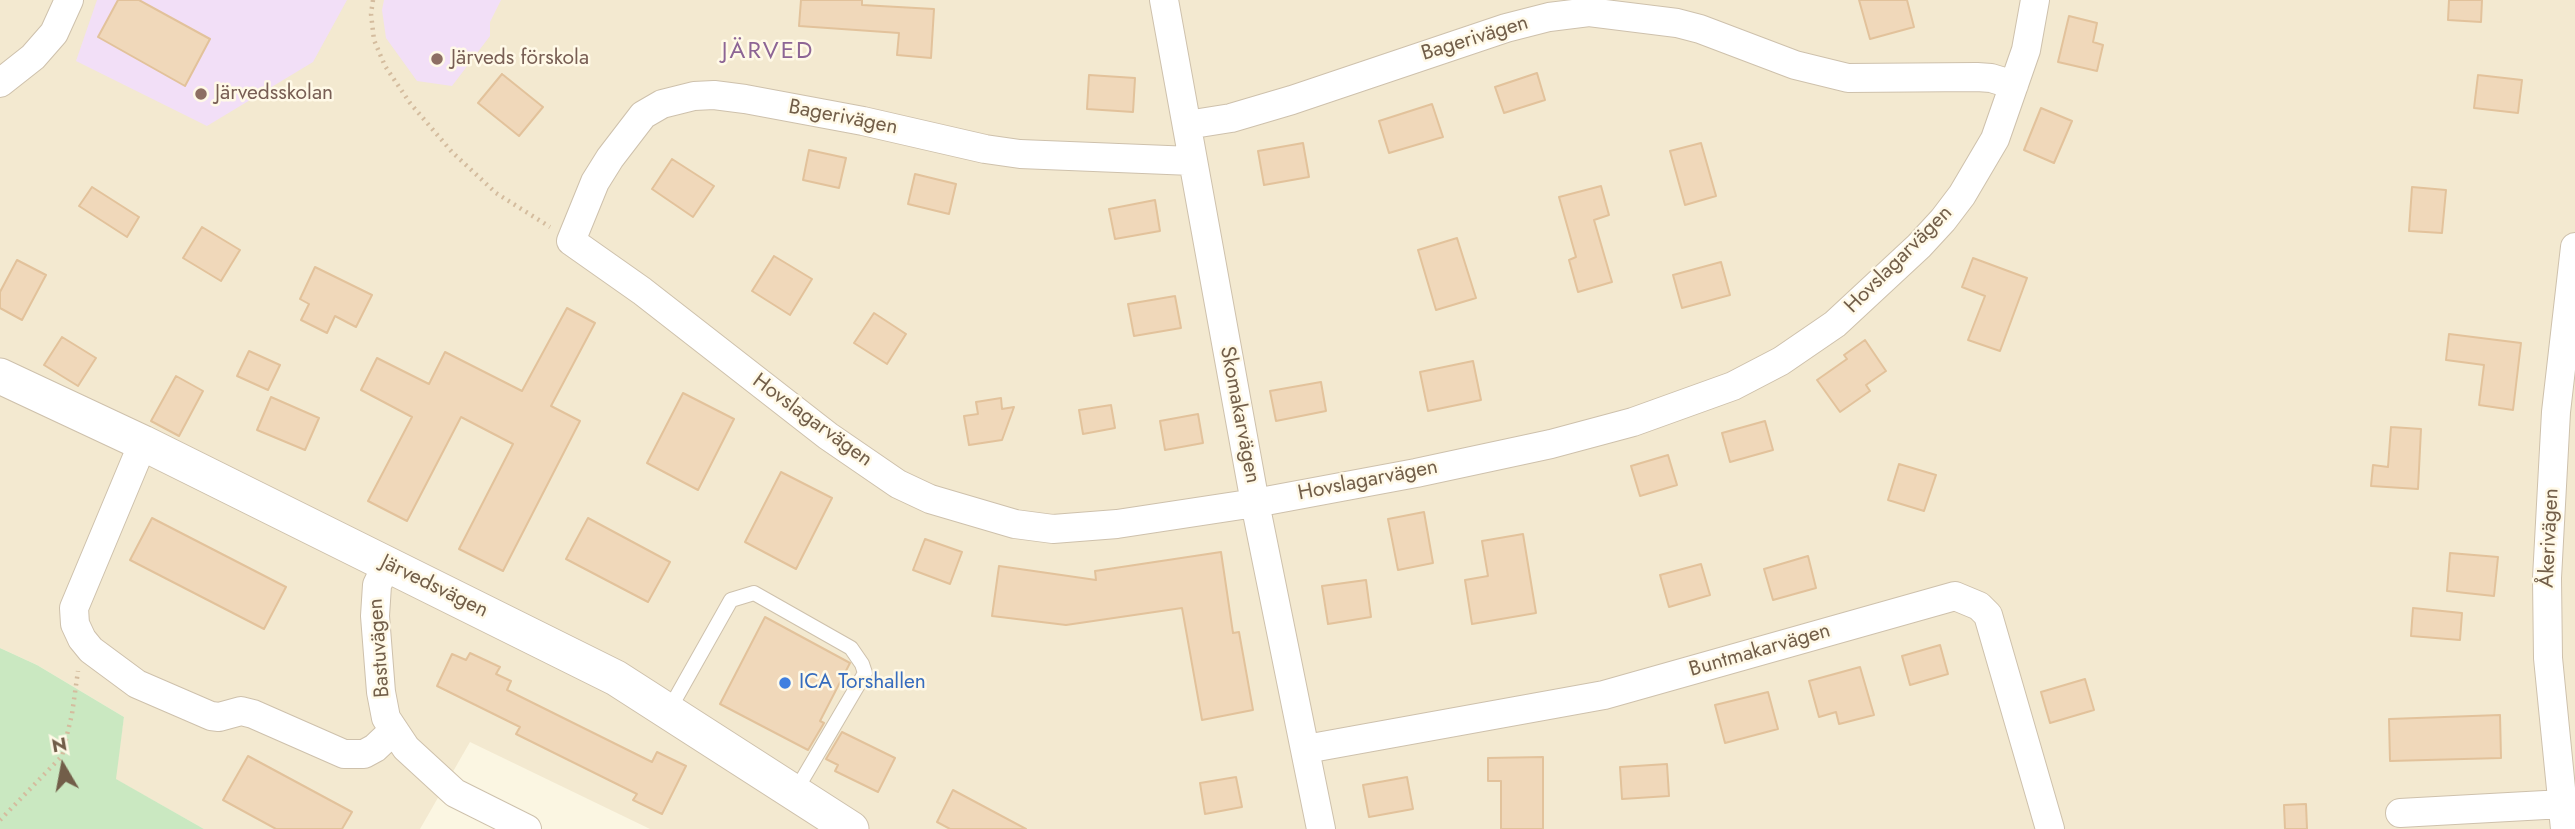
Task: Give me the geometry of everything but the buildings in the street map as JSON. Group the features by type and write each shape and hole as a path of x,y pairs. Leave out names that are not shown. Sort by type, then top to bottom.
{"street":[{"path":"0,83 33,57 54,33 69,0"},
{"name":"Skomakarvägen","path":"1164,0 1255,503 1321,829"},
{"name":"Hovslagarvägen","path":"571,241 642,291 828,436 898,484 930,499 1015,524 1053,529 1117,524 1255,503 1443,467 1633,422 1733,386 1781,361 1835,324 1919,246 1962,195 1995,139 2026,50 2035,0"},
{"name":"Bagerivägen","path":"1186,125 1231,118 1292,100 1506,28 1549,17 1589,12 1689,26 1795,65 1848,78 1977,77 2014,85"},
{"name":"Bagerivägen","path":"571,241 595,182 643,116 662,104 694,96 714,95 745,99 1020,154 1192,161"},
{"name":"Åkerivägen","path":"2564,817 2548,658 2547,578 2556,412 2575,247"},
{"name":"Järvedsvägen","path":"0,376 144,443 616,678 851,829"},
{"path":"144,443 74,608 75,624 91,650 137,684 211,716 219,717 241,711 253,714 344,754 364,754 375,748 393,731"},
{"name":"Bastuvägen","path":"387,564 377,585 374,616 386,718 406,748 455,793 527,829"},
{"name":"Buntmakarvägen","path":"1306,749 1604,695 1955,596 1979,606 1989,615 2050,829"},
{"path":"2400,813 2564,817"}],"lane":[{"path":"668,712 731,600 754,593 851,649 865,673 795,792"}],"path":[{"path":"373,0 371,14 374,40 385,66 410,103 452,152 496,193 571,241"},
{"path":"0,820 62,756 72,714 82,639"}],"shaded area":[{"path":"0,0 2575,0 2575,829 650,829 470,742 420,829 204,829 115,779 124,717 37,665 0,648"},
{"name":"Järvedsskolan","path":"97,0 347,0 313,62 207,126 76,61"},
{"name":"Järveds förskola","path":"384,0 501,0 490,22 490,36 452,86 417,81 386,38 382,10"}],"green space":[{"path":"0,648 37,665 124,717 116,779 204,829 0,829"}],"place":[{"name":"Järveds förskola","path":"437,59"},
{"name":"Järvedsskolan","path":"201,94"},
{"name":"ICA Torshallen","path":"785,683"}],"district":[{"name":"JÄRVED","path":"768,52"}]}
